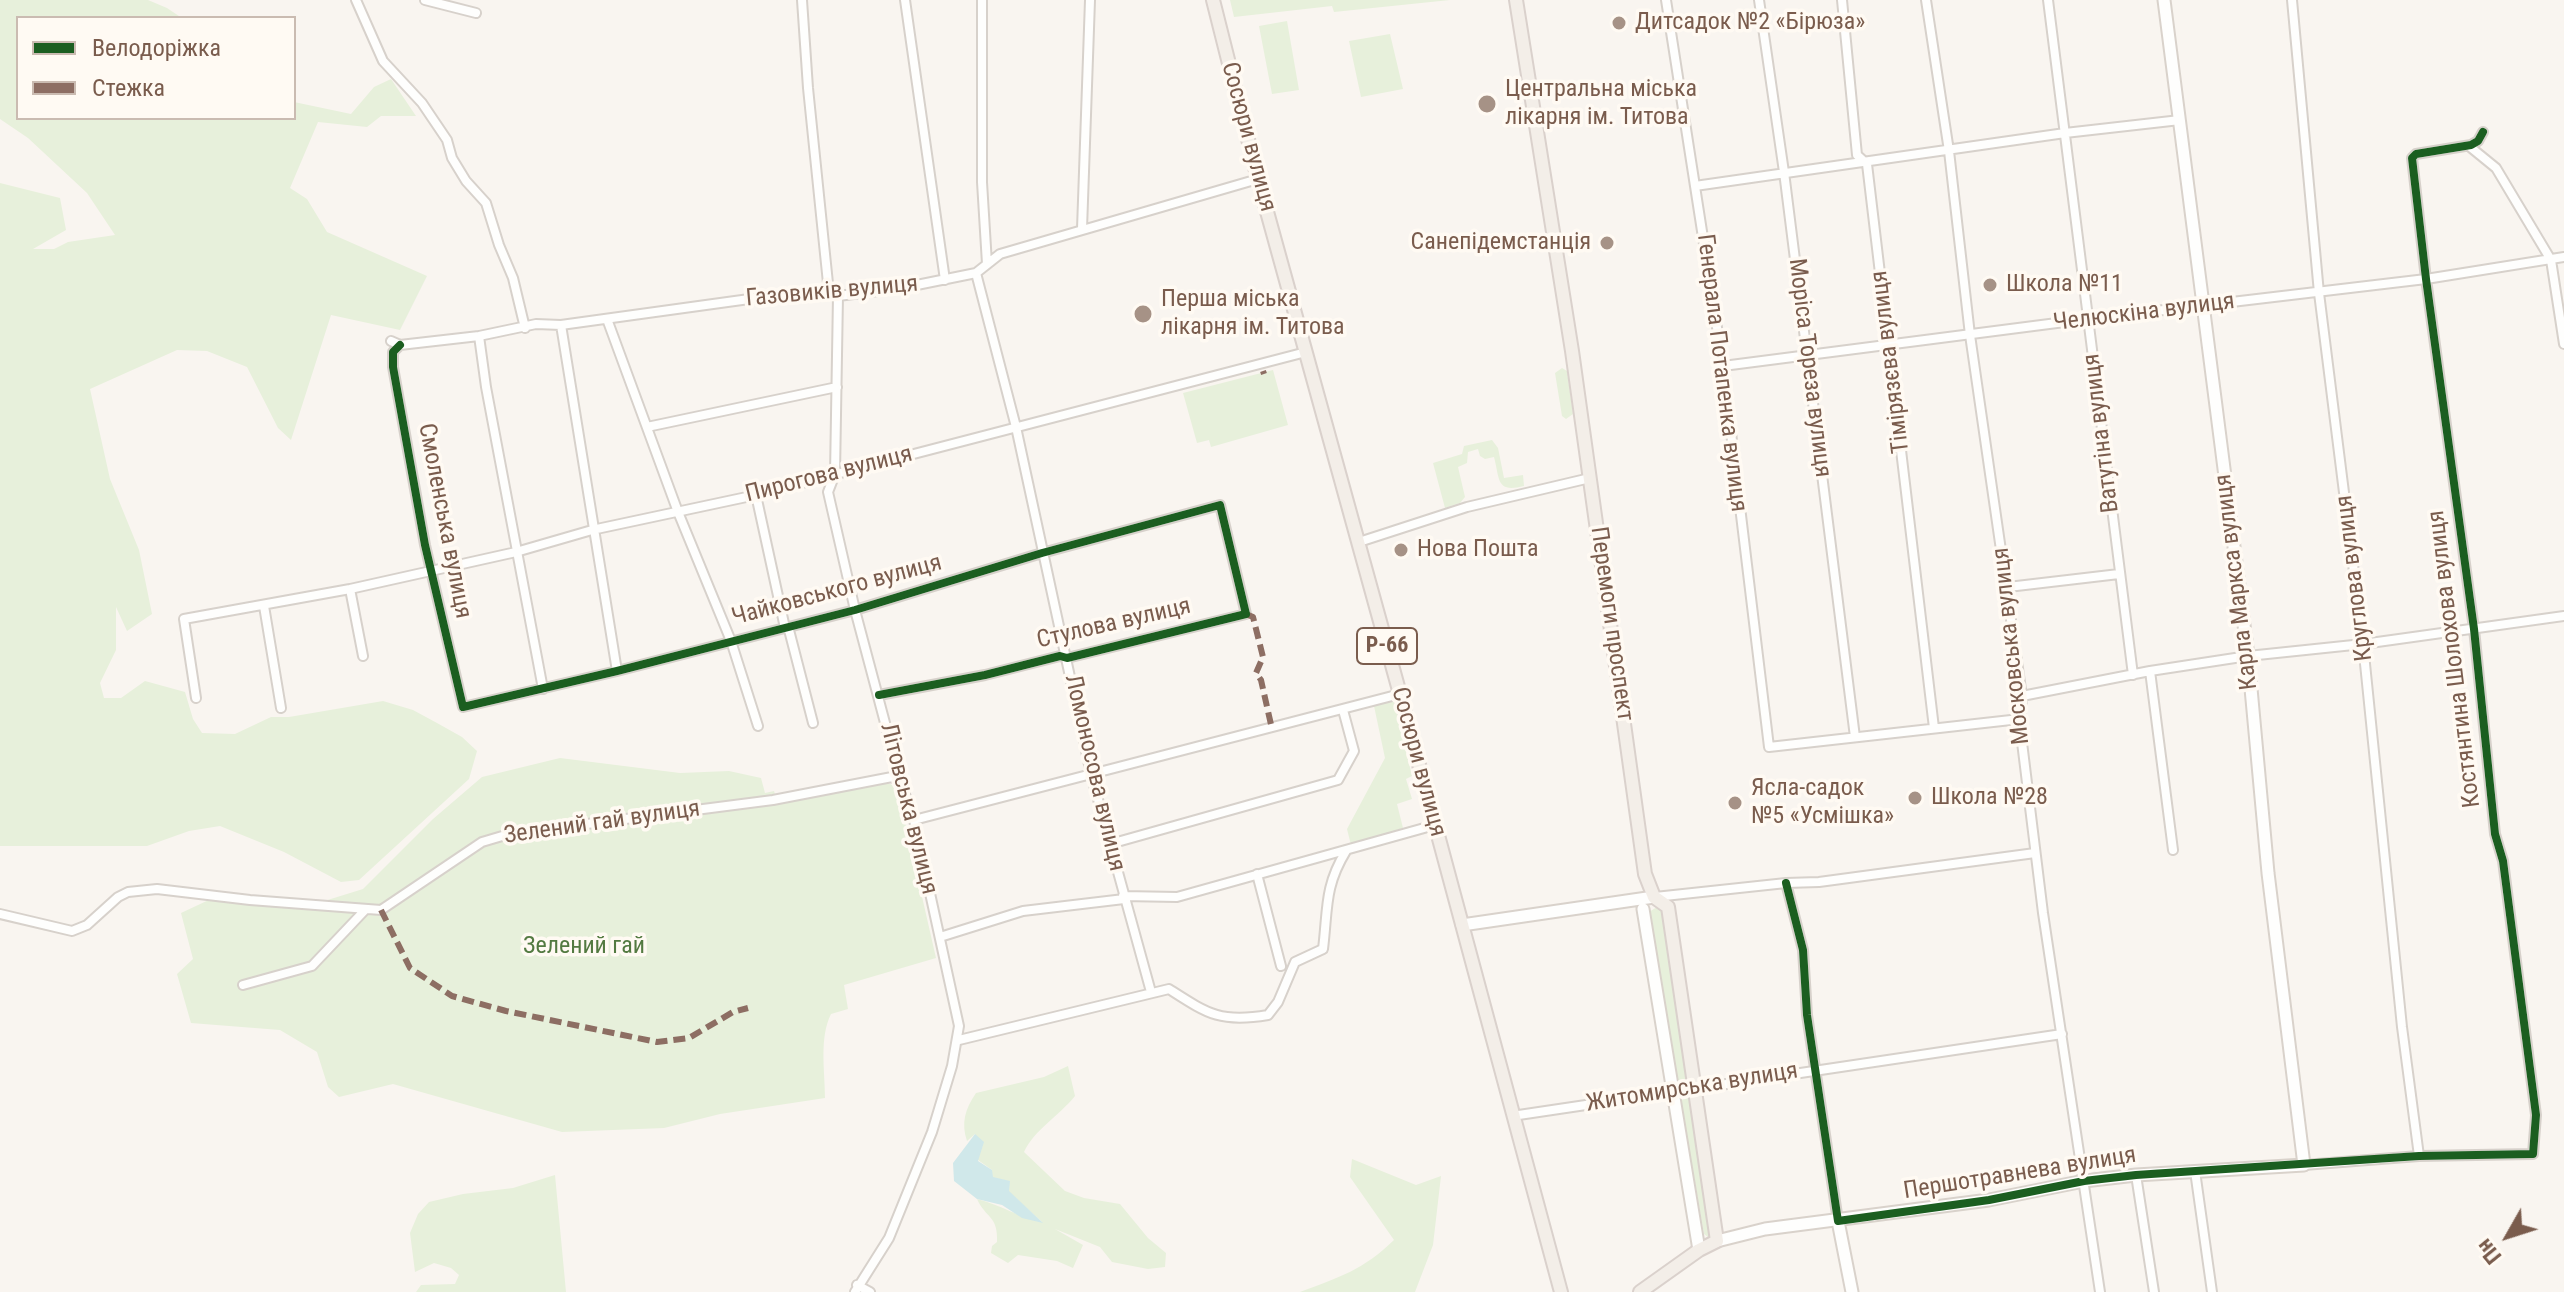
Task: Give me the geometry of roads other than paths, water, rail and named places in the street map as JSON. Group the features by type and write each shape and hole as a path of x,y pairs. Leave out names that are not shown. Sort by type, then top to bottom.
{"main road":[{"name":"Сосюри вулиця","path":"1213,0 1258,179 1561,1292"},
{"name":"Перемоги проспект","path":"1516,0 1590,478 1645,874 1654,897 1668,907 1717,1241"},
{"name":"Першотравнева вулиця","path":"1640,1292 1699,1250 1717,1241"}],"street":[{"path":"356,0 383,61 422,103 447,140 452,158 466,181 486,203 513,278 525,328"},
{"path":"425,0 476,13"},
{"name":"Літовська вулиця","path":"802,0 808,88 834,294 837,387 835,474 828,492 855,610 901,783 914,820 953,993 959,1040"},
{"path":"905,0 945,280"},
{"path":"982,0 982,182 987,264"},
{"path":"1082,229 1090,0"},
{"name":"Генерала Потапенка вулиця","path":"1666,0 1723,366 1769,747 1855,737"},
{"name":"Моріса Тореза вулиця","path":"1759,0 1784,172 1855,737"},
{"name":"Тімірязєва вулиця","path":"1842,0 1857,155 1867,164 1934,728"},
{"name":"Московська вулиця","path":"1926,0 2022,696 2020,719 2035,853 2100,1292"},
{"name":"Ватутіна вулиця","path":"2048,0 2133,675"},
{"name":"Карла Маркса вулиця","path":"2164,0 2248,656 2265,842 2304,1165"},
{"name":"Круглова вулиця","path":"2292,0 2319,293 2363,644 2402,1027 2419,1156"},
{"path":"1695,186 2065,133 2180,120"},
{"path":"2483,132 2478,141 2469,146 2496,168 2551,260 2564,344"},
{"name":"Костянтина Шолохова вулиця","path":"2419,1156 2533,1154 2536,1115 2503,861 2495,834 2474,629 2412,158 2416,154 2469,146"},
{"name":"Газовиків вулиця","path":"400,345 479,336 536,324 561,325 771,296 834,294 945,280 976,273 1000,254 1258,179"},
{"name":"Челюскіна вулиця","path":"1723,366 2319,293 2564,257"},
{"name":"Ломоносова вулиця","path":"976,273 1016,427 1091,774 1151,992"},
{"path":"607,319 678,512 731,641 758,726"},
{"path":"561,325 617,671"},
{"path":"479,336 543,689"},
{"path":"391,341 400,345"},
{"name":"Смоленська вулиця","path":"400,345 393,352 393,367 431,571 463,707"},
{"name":"Пирогова вулиця","path":"196,698 184,619 350,589 516,552 592,530 756,495 1306,352"},
{"path":"647,427 837,387"},
{"path":"1359,542 1467,507 1590,478"},
{"path":"756,495 785,628 789,630 813,723"},
{"name":"Чайковського вулиця","path":"463,707 855,610 1042,553 1220,505"},
{"name":"Стулова вулиця","path":"879,695 985,675 1060,656 1067,658 1246,614 1220,505"},
{"path":"2008,587 2119,574"},
{"path":"350,589 363,656"},
{"path":"264,606 281,708"},
{"path":"2022,696 2248,656 2363,644 2564,616"},
{"path":"2150,671 2173,850"},
{"path":"914,820 1400,694"},
{"path":"1110,844 1338,780 1354,751 1343,710"},
{"path":"1855,737 2020,719"},
{"name":"Зелений гай вулиця","path":"0,914 72,931 87,925 128,892 157,889 381,910 482,842 509,834 773,800 892,777 901,783"},
{"path":"940,937 1023,911 1124,898 1177,897 1435,825"},
{"path":"870,1292 856,1288 889,1238 932,1132 959,1040 1169,989 1208,1014 1247,1019 1268,1015 1278,1002 1295,962 1323,949 1327,892 1334,870 1346,851"},
{"path":"1462,925 1628,900 1819,882 2035,853"},
{"path":"1257,874 1281,966"},
{"path":"1786,883 1803,950 1807,1015 1838,1221 1852,1292"},
{"path":"1643,909 1654,897"},
{"path":"1628,900 1643,909 1699,1250"},
{"path":"243,985 312,966 365,910"},
{"name":"Житомирська вулиця","path":"1512,1116 2062,1034"},
{"path":"2304,1165 2419,1156"},
{"name":"Першотравнева вулиця","path":"1717,1241 1765,1229 1989,1200 2084,1181 2304,1165"},
{"path":"2195,1171 2212,1292"},
{"path":"2136,1175 2154,1292"}],"water":[{"path":"975,1134 984,1142 978,1161 992,1170 993,1177 1010,1181 1009,1191 1043,1223 1022,1218 1002,1205 977,1199 954,1181 953,1163"}],"place":[{"name":"Дитсадок №2 «Бірюза»","path":"1619,23"},
{"name":"Центральна міська лікарня ім. Титова","path":"1487,104"},
{"name":"Санепідемстанція","path":"1607,243"},
{"name":"Школа №11","path":"1990,285"},
{"name":"Перша міська лікарня ім. Титова","path":"1143,314"},
{"name":"Нова Пошта","path":"1401,550"},
{"name":"Школа №28","path":"1915,798"},
{"name":"Ясла-садок №5 «Усмішка»","path":"1735,803"}],"park label":[{"name":"Зелений гай","path":"584,947"}]}
